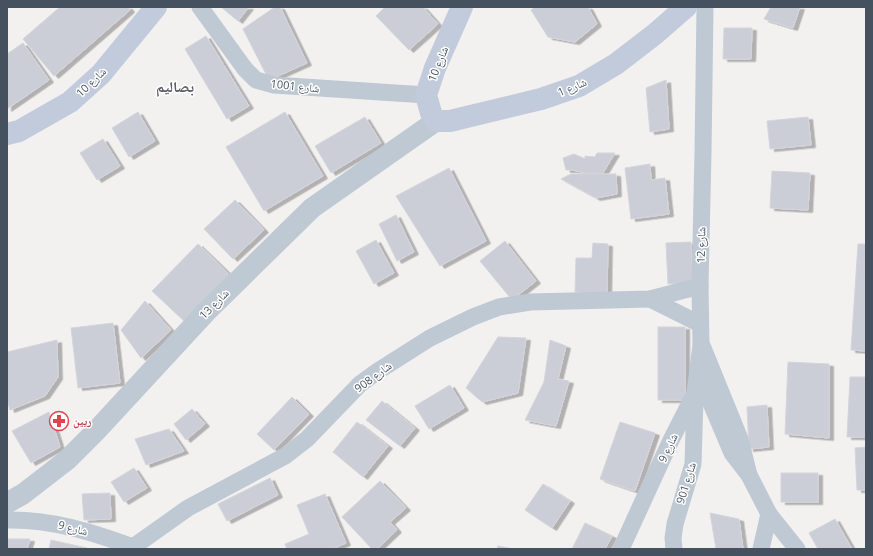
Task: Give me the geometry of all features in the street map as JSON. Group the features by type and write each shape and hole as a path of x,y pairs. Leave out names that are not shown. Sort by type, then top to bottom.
{"main road":[{"name":"شارع 10","path":"7,134 19,131 70,102 101,74 156,7"},
{"name":"شارع 10","path":"436,121 430,113 426,95 435,68 462,7"},
{"name":"شارع 1","path":"436,121 450,120 541,99 579,86 616,64 656,34 686,7"}],"street":[{"name":"شارع 1001","path":"200,7 238,61 256,80 274,85 426,95"},
{"name":"شارع 12","path":"705,7 700,286 701,343 740,439 748,475"},
{"name":"شارع 13","path":"7,503 23,494 67,460 96,431 206,312 312,208 436,121"},
{"name":"شارع 908","path":"135,548 188,508 285,456 307,439 360,384 378,371 430,338 473,317 499,308 530,302 650,299 700,286"},
{"name":"شارع 908","path":"650,299 700,324"},
{"name":"شارع 9","path":"621,549 671,440 695,393 700,362 701,343"},
{"name":"شارع 12","path":"700,362 710,401 732,453 748,475 769,514 797,549"},
{"name":"شارع 901","path":"674,549 673,538 675,524 693,464 695,393"},
{"path":"761,549 769,514"},
{"name":"شارع 9","path":"7,520 56,523 94,533 135,548"}],"building":[{"path":"60,7 128,7 130,10 54,76 23,39"},
{"path":"221,7 249,7 238,21"},
{"path":"275,7 280,7 307,63 269,80 243,29"},
{"path":"385,7 423,7 438,24 409,50 376,16"},
{"path":"535,7 588,7 597,24 575,42 548,37 531,10"},
{"path":"771,7 800,7 793,28 764,19"},
{"path":"724,28 752,28 751,59 723,59"},
{"path":"206,36 249,106 227,119 185,49"},
{"path":"23,43 49,80 7,109 7,54"},
{"path":"666,80 669,129 650,132 646,88"},
{"path":"138,112 155,141 129,157 112,128"},
{"path":"285,112 323,176 264,211 226,147"},
{"path":"365,117 381,143 331,173 315,146"},
{"path":"808,117 811,145 770,149 767,121"},
{"path":"103,139 120,166 97,180 80,153"},
{"path":"597,153 615,153 603,173 585,173 566,170 563,158 574,154 585,159 585,156 595,157"},
{"path":"650,164 651,180 665,178 669,214 631,219 625,168"},
{"path":"449,168 486,241 440,266 396,196"},
{"path":"772,171 810,173 808,210 770,208"},
{"path":"571,174 616,174 617,194 596,198 561,179"},
{"path":"235,200 264,230 233,259 204,229"},
{"path":"396,215 414,252 397,261 379,224"},
{"path":"376,240 394,273 374,284 356,251"},
{"path":"505,241 536,281 512,300 480,261"},
{"path":"691,242 693,282 668,284 666,243"},
{"path":"593,243 608,244 607,293 575,292 576,258 592,258"},
{"path":"198,244 230,275 185,322 152,291"},
{"path":"858,244 866,244 866,351 851,350"},
{"path":"145,301 171,330 141,358 121,330"},
{"path":"113,323 120,383 78,388 71,328"},
{"path":"658,327 685,327 685,400 658,400"},
{"path":"498,337 526,338 518,393 482,402 466,388"},
{"path":"57,340 58,377 45,396 10,410 7,400 7,352"},
{"path":"550,340 566,346 558,379 569,381 556,426 525,420 544,382"},
{"path":"788,362 829,364 829,438 785,434"},
{"path":"850,377 866,377 866,437 847,437"},
{"path":"450,385 464,408 429,429 415,406"},
{"path":"292,397 309,414 274,450 257,434"},
{"path":"382,401 415,428 400,446 366,420"},
{"path":"767,405 769,447 749,449 747,407"},
{"path":"192,409 205,424 186,440 174,424"},
{"path":"49,412 60,447 31,463 12,431"},
{"path":"357,422 388,446 363,477 333,452"},
{"path":"620,422 655,433 635,491 600,479"},
{"path":"169,429 184,451 146,465 135,439"},
{"path":"866,447 866,490 857,490 855,448"},
{"path":"134,468 147,488 124,502 111,482"},
{"path":"781,473 818,473 818,502 781,502"},
{"path":"270,478 278,495 227,521 218,504"},
{"path":"380,481 406,508 390,522 397,530 377,549 372,549 342,517"},
{"path":"543,484 570,501 552,528 525,510"},
{"path":"110,493 111,519 84,520 82,494"},
{"path":"325,494 346,543 332,549 287,549 285,544 309,534 297,505"},
{"path":"710,513 739,519 743,549 716,549"},
{"path":"835,519 852,549 818,549 809,533"},
{"path":"585,523 612,536 605,549 572,549"},
{"path":"7,539 30,539 27,549 7,549"},
{"path":"51,540 87,548 49,549"},
{"path":"498,546 513,549 497,549"}],"place":[{"name":"ريين","path":"59,421"}],"district":[{"name":"بصاليم","path":"175,87"}]}
